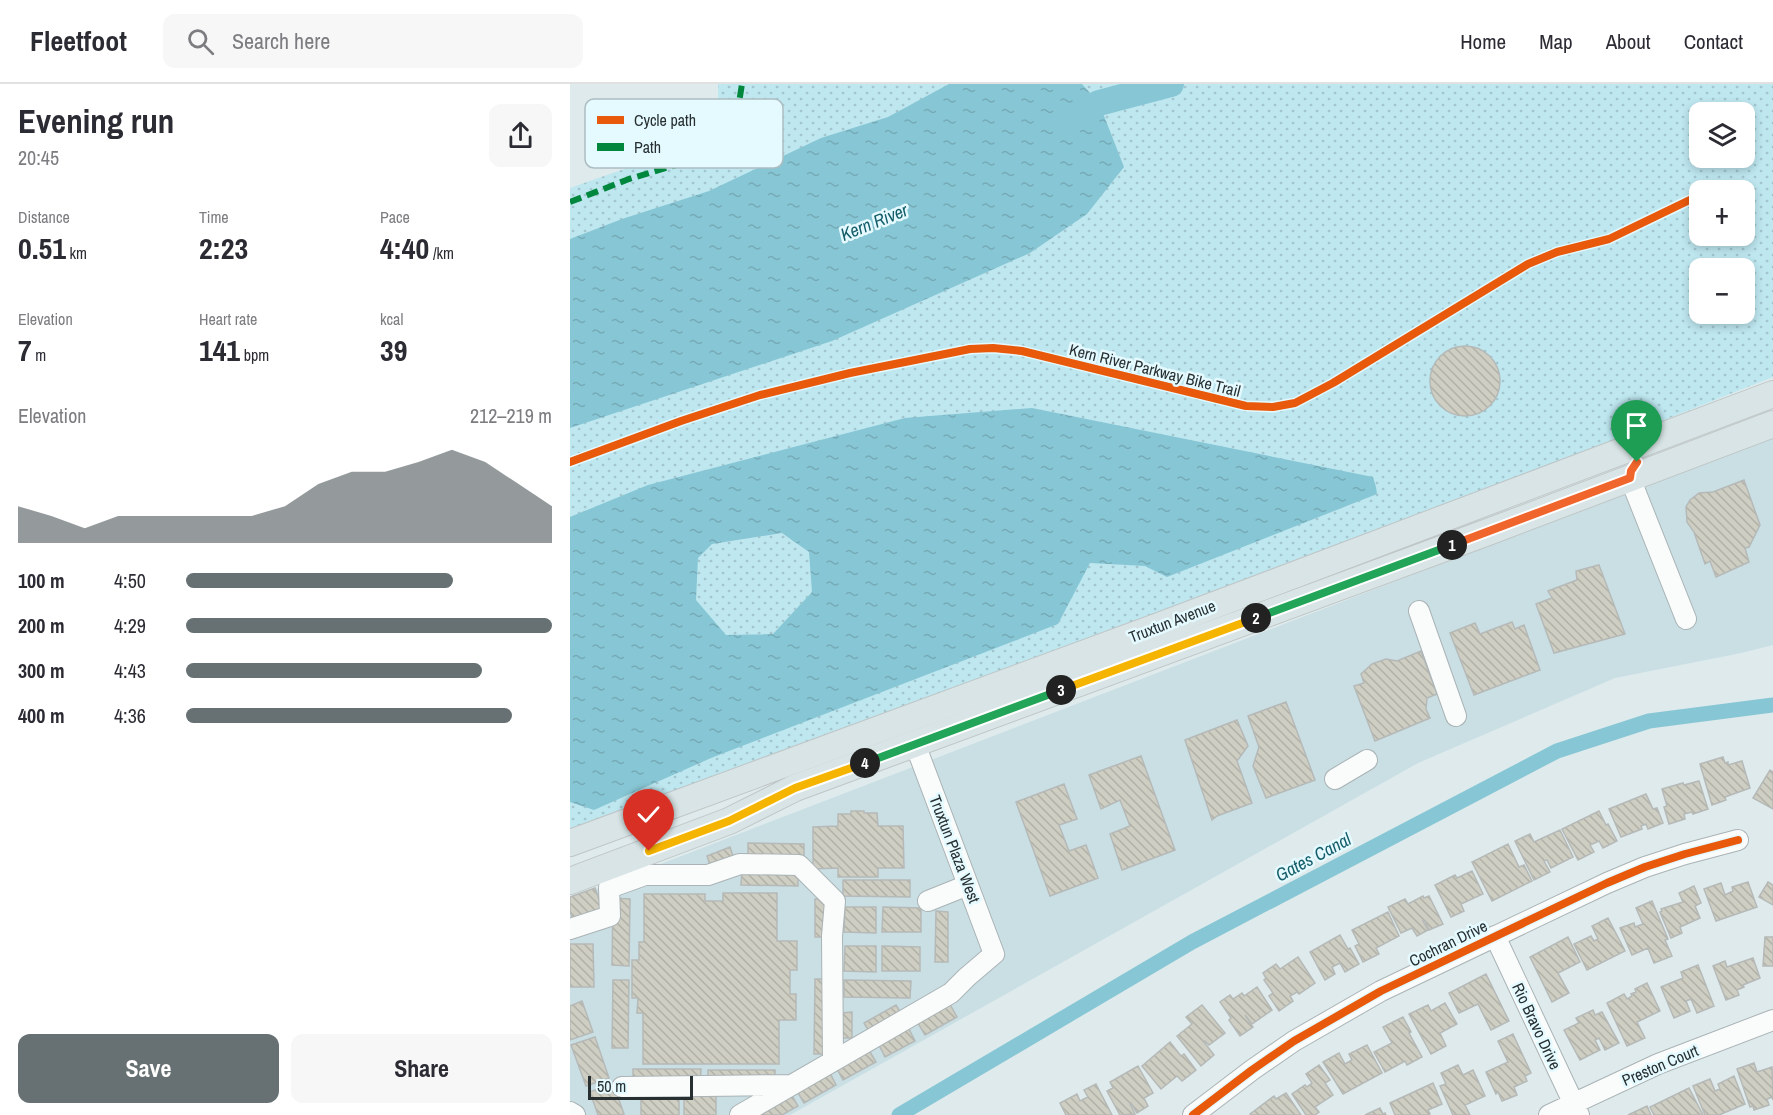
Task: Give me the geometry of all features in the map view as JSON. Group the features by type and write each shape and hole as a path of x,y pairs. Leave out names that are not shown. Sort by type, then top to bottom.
{"main road":[{"name":"Truxtun Avenue","path":"570,843 1022,677 1773,394"},
{"name":"Truxtun Avenue","path":"570,881 729,821 795,788 1773,424"},
{"path":"1630,478 1631,471 1637,462 1686,426"},
{"path":"829,747 890,739 915,744 921,732 929,725 1022,677"}],"street":[{"path":"1630,478 1686,619"},
{"path":"1419,610 1456,716"},
{"name":"Truxtun Plaza West","path":"833,1061 951,993 994,954 915,744"},
{"path":"1335,779 1367,759"},
{"name":"Cochran Drive","path":"1192,1115 1252,1070 1336,1015 1380,991 1607,883 1685,854 1738,840"},
{"path":"570,929 610,916 609,888 645,874 708,874 740,864 799,866 835,901 832,936 833,1061 740,1115"},
{"path":"928,901 969,885"},
{"name":"Rio Bravo Drive","path":"1495,936 1577,1109"},
{"name":"Preston Court","path":"1549,1115 1577,1109 1658,1064 1773,1020"},
{"path":"622,1087 792,1085"},
{"path":"570,1112 575,1115"}],"shaded area":[{"path":"718,84 1773,84 1773,377 1553,464 570,832 570,188 627,168 783,168 783,99 718,99"},
{"path":"1773,438 1773,645 1615,678 1418,763 790,1115 570,1115 570,899"}],"water":[{"path":"949,84 1082,84 1099,103 1124,167 1087,214 1030,253 832,341 570,428 570,239 622,219 709,191 758,168 783,168 783,156 821,138 888,117"},
{"path":"1032,408 1373,477 1377,494 1167,577 1145,566 1090,563 1058,624 711,758 594,810 570,802 570,517 648,485 905,418","holes":["782,533 809,552 812,592 773,634 726,635 696,600 698,558 712,544"]}],"building":[{"path":"1465,346 1478,349 1490,356 1497,368 1500,381 1497,394 1490,406 1478,413 1465,416 1452,413 1440,406 1433,394 1430,381 1433,368 1440,356 1452,349"},
{"path":"1744,480 1760,525 1749,547 1745,548 1749,562 1716,577 1710,561 1705,564 1694,532 1687,522 1686,507 1690,500 1699,493 1713,492"},
{"path":"1599,565 1625,634 1554,653 1536,604 1552,598 1548,591 1577,580 1576,571"},
{"path":"1512,622 1515,629 1524,625 1540,670 1474,695 1450,633 1475,623 1480,634"},
{"path":"1421,651 1437,694 1427,698 1426,709 1430,718 1375,741 1354,686 1364,683 1361,674 1372,664 1386,659 1397,661"},
{"path":"1286,702 1315,780 1266,798 1253,766 1259,747 1248,716"},
{"path":"1237,720 1248,746 1237,761 1252,803 1212,820 1185,740"},
{"path":"1141,756 1175,850 1122,870 1110,834 1130,826 1120,800 1101,809 1089,775"},
{"path":"1723,757 1728,765 1742,761 1750,788 1725,797 1726,800 1712,805 1700,764"},
{"path":"1770,770 1773,772 1773,809 1753,798"},
{"path":"1699,781 1708,809 1693,814 1692,812 1684,814 1685,819 1669,824 1662,789"},
{"path":"1064,784 1077,819 1059,825 1069,851 1086,845 1098,878 1050,896 1016,802"},
{"path":"1646,794 1653,809 1657,808 1663,823 1648,829 1646,824 1641,826 1642,829 1621,837 1609,809"},
{"path":"851,811 877,813 878,826 903,826 904,868 878,868 878,877 838,877 838,868 813,869 813,827 838,826 838,814 851,814"},
{"path":"1599,811 1617,841 1603,848 1599,841 1590,845 1594,852 1578,860 1562,829"},
{"path":"1560,830 1573,857 1551,868 1547,860 1544,861 1550,872 1534,880 1515,841 1530,834 1534,842"},
{"path":"748,843 804,844 804,860 748,860"},
{"path":"1508,844 1519,867 1524,865 1532,881 1492,901 1472,862"},
{"path":"730,847 734,859 711,868 707,856"},
{"path":"742,869 798,869 798,886 741,885"},
{"path":"1472,871 1483,894 1461,904 1464,911 1451,917 1435,885 1455,875 1457,878"},
{"path":"843,880 910,880 910,897 843,896"},
{"path":"1748,882 1757,907 1716,921 1704,889 1721,883 1725,895 1733,891 1732,887"},
{"path":"1768,882 1773,885 1773,905 1759,897"},
{"path":"1694,886 1701,903 1695,906 1700,918 1680,927 1682,933 1671,938 1660,912 1661,909 1683,902 1679,893"},
{"path":"595,888 603,911 574,923 570,911 570,897"},
{"path":"723,893 777,893 777,941 797,941 797,970 790,970 790,994 796,994 796,1020 779,1020 779,1064 643,1064 643,1013 637,1013 638,998 632,998 632,960 639,960 639,942 644,942 644,894 705,894 705,901 723,901"},
{"path":"1423,896 1424,898 1429,896 1443,924 1429,930 1423,921 1428,930 1417,936 1412,928 1401,933 1388,907 1405,899 1408,904"},
{"path":"613,898 630,899 629,966 612,965"},
{"path":"815,899 827,899 827,937 815,937"},
{"path":"1652,901 1668,939 1665,940 1672,956 1654,963 1648,948 1632,955 1620,928 1634,923 1635,927 1643,924 1636,908"},
{"path":"845,907 876,907 876,933 844,932"},
{"path":"883,907 921,908 921,932 882,932"},
{"path":"936,911 948,912 948,962 935,962"},
{"path":"1388,912 1399,936 1376,948 1379,954 1363,962 1355,946 1359,944 1352,930"},
{"path":"1608,918 1625,951 1587,970 1574,944 1591,936 1594,941 1598,939 1592,926"},
{"path":"1340,935 1359,964 1345,972 1340,963 1332,967 1335,974 1325,980 1310,952"},
{"path":"1568,937 1580,962 1558,973 1569,993 1552,1002 1530,957"},
{"path":"1765,937 1773,937 1773,966 1763,966"},
{"path":"570,944 593,944 594,987 570,987"},
{"path":"845,946 876,946 876,972 844,971"},
{"path":"882,946 920,947 920,971 882,971"},
{"path":"1298,957 1315,983 1299,994 1297,992 1290,996 1293,1001 1279,1011 1269,996 1273,993 1264,980 1266,978 1263,973 1276,964 1280,969"},
{"path":"1753,958 1760,978 1743,985 1744,987 1737,990 1739,995 1726,1000 1713,966 1725,961 1727,967"},
{"path":"1698,965 1714,1006 1697,1013 1691,999 1686,1001 1690,1011 1674,1018 1661,987 1683,978 1681,972"},
{"path":"1486,974 1509,1021 1491,1030 1478,1004 1459,1013 1449,993"},
{"path":"815,979 827,979 826,1054 814,1054"},
{"path":"613,980 629,980 628,1048 612,1048"},
{"path":"844,980 911,981 910,998 844,997"},
{"path":"1647,983 1660,1011 1637,1022 1645,1038 1627,1046 1607,1003 1624,994 1627,999 1636,992 1635,989"},
{"path":"1257,987 1272,1010 1252,1024 1245,1015 1253,1027 1240,1036 1220,1002 1230,995 1233,999 1242,993 1244,996"},
{"path":"947,999 957,1017 925,1035 915,1018"},
{"path":"582,1001 593,1032 570,1040 570,1006"},
{"path":"1445,1003 1457,1024 1440,1033 1446,1046 1431,1054 1409,1014 1428,1005 1431,1011"},
{"path":"896,1005 902,1015 870,1033 864,1023"},
{"path":"1202,1005 1225,1033 1209,1045 1204,1042 1214,1055 1201,1066 1177,1036 1192,1024 1186,1017"},
{"path":"1593,1010 1595,1015 1602,1012 1619,1043 1605,1050 1599,1038 1595,1040 1600,1050 1580,1060 1564,1030 1579,1023 1576,1018"},
{"path":"852,1012 852,1038 841,1038 841,1013"},
{"path":"1403,1017 1422,1057 1407,1065 1405,1061 1385,1072 1374,1052 1392,1043 1383,1027"},
{"path":"906,1023 915,1041 885,1057 876,1039"},
{"path":"1513,1034 1531,1073 1525,1076 1527,1081 1514,1087 1517,1095 1502,1101 1498,1092 1496,1094 1486,1072 1508,1062 1498,1041"},
{"path":"595,1037 609,1078 586,1086 571,1045"},
{"path":"1170,1042 1181,1056 1184,1054 1196,1070 1182,1081 1177,1076 1161,1089 1142,1066"},
{"path":"866,1045 876,1062 843,1080 834,1063"},
{"path":"1367,1045 1382,1073 1343,1094 1323,1062 1339,1053 1345,1064 1352,1060 1349,1054"},
{"path":"1754,1063 1757,1072 1772,1067 1773,1100 1772,1097 1767,1099 1769,1105 1754,1110 1753,1106 1750,1107 1737,1069"},
{"path":"1319,1065 1330,1080 1325,1083 1333,1095 1315,1107 1319,1112 1315,1115 1306,1115 1292,1094 1312,1083 1306,1074"},
{"path":"1458,1065 1463,1075 1473,1070 1485,1096 1465,1105 1470,1115 1453,1115 1440,1086 1446,1084 1441,1073"},
{"path":"1138,1066 1153,1093 1144,1098 1148,1106 1137,1113 1131,1103 1135,1114 1120,1115 1107,1091 1113,1088 1110,1082"},
{"path":"827,1067 836,1085 804,1103 794,1086"},
{"path":"633,1069 701,1069 700,1085 633,1085"},
{"path":"708,1070 775,1070 775,1086 708,1086"},
{"path":"1734,1076 1745,1104 1719,1115 1705,1115 1693,1086 1710,1079 1715,1091 1720,1089 1718,1084"},
{"path":"613,1083 624,1114 598,1115 590,1092"},
{"path":"1433,1083 1442,1104 1428,1110 1430,1114 1428,1115 1395,1115 1390,1103"},
{"path":"1096,1084 1112,1115 1066,1115 1060,1103 1077,1094 1080,1101 1088,1097 1084,1090"},
{"path":"1689,1088 1703,1115 1654,1115 1650,1107"},
{"path":"788,1089 798,1106 782,1115 760,1115 755,1107"},
{"path":"1286,1093 1301,1115 1250,1114 1274,1096 1276,1099"},
{"path":"641,1095 679,1096 679,1115 641,1115"},
{"path":"684,1095 716,1095 716,1115 684,1115"},
{"path":"1647,1106 1651,1115 1628,1115"},
{"path":"1380,1108 1386,1115 1365,1115"}],"waterway":[{"name":"Kern River","path":"1070,119 1099,103 1171,84"},
{"name":"Gates Canal","path":"899,1115 1192,942 1557,751 1649,721 1773,705"}],"marked path":[{"path":"740,99 742,84"},
{"path":"570,202 629,179 666,168"}],"cycle path":[{"name":"Kern River Parkway Bike Trail","path":"570,462 760,395 850,373 970,349 993,348 1022,351 1246,406 1273,407 1295,403 1333,383 1528,264 1557,252 1609,239 1689,200"},
{"path":"1193,1115 1294,1041 1381,991 1607,883 1645,867 1738,840"}],"route":[{"path":"649,851 729,821 795,788 1630,478 1631,471 1637,462"}]}
